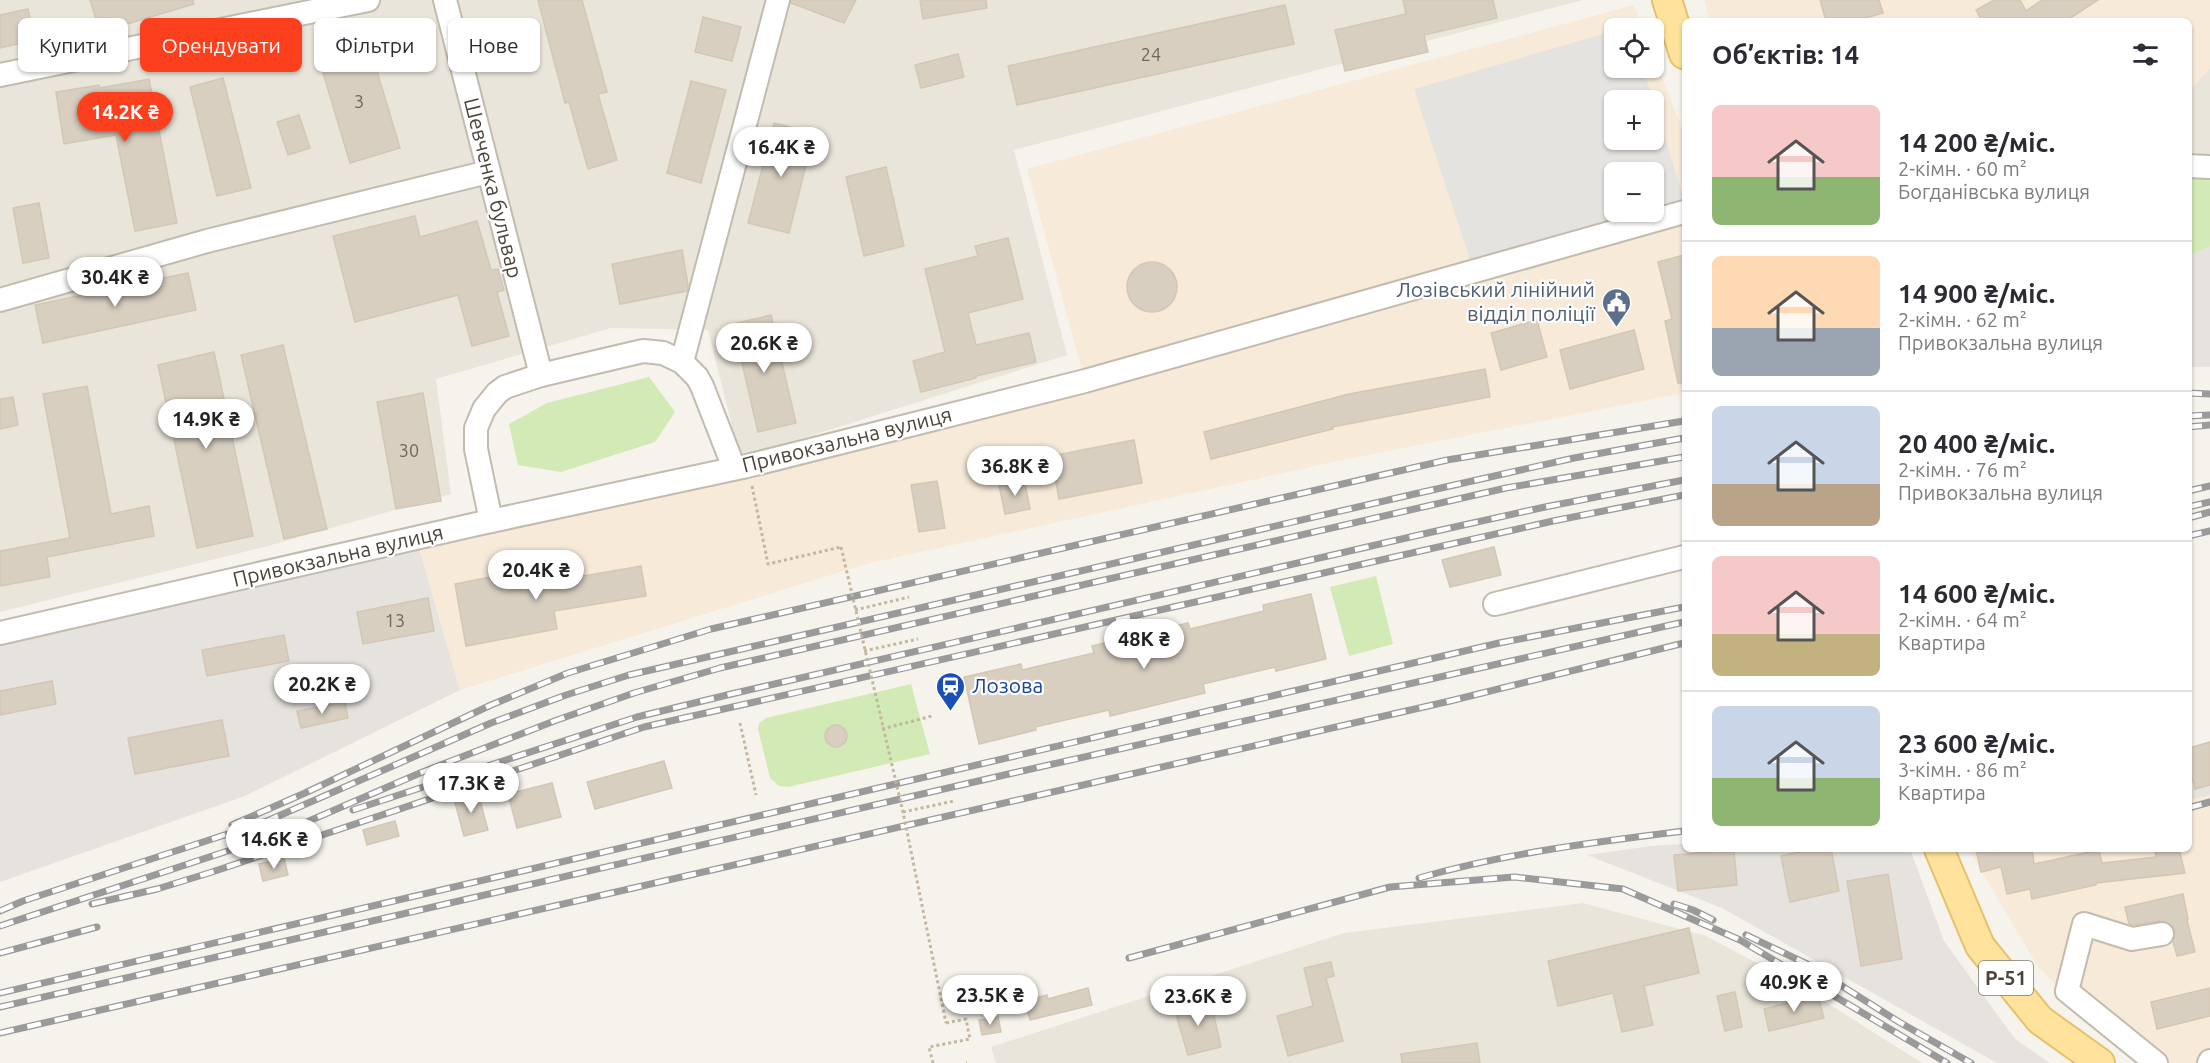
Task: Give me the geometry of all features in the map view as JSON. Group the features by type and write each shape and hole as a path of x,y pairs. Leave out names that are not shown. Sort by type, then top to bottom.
{"main road":[{"path":"1668,0 1682,47"},
{"name":"Р-51","path":"1942,858 1980,946 2040,1020 2100,1063"}],"street":[{"path":"0,75 368,0"},
{"name":"Шевченка бульвар","path":"446,0 541,375"},
{"path":"682,362 778,0"},
{"path":"2192,166 2210,167"},
{"path":"0,300 207,241 488,172"},
{"name":"Привокзальна вулиця","path":"0,633 491,521 741,467 1085,381 1682,213"},
{"path":"491,521 476,449 476,428 490,401 505,387 541,375 643,351 663,353 682,362 697,377 741,467"},
{"path":"1495,604 1682,557"},
{"path":"2156,1063 2067,991 2084,924 2132,939 2162,934"}],"path":[{"path":"741,467 768,564 841,547 903,812 946,1023 966,1019 970,1039 930,1047 933,1063"},
{"path":"855,610 909,597"},
{"path":"864,651 918,639"},
{"path":"882,729 932,716"},
{"path":"740,723 756,795"},
{"path":"903,812 954,801"}],"shaded area":[{"path":"0,0 1583,0 1014,150 1067,355 740,458 708,330 611,328 436,379 451,494 268,546 0,612"},
{"path":"1704,0 2210,0 2210,68 2192,88 2192,18 1709,18"},
{"path":"1634,5 1639,18 1604,18 1604,78 1663,78 1682,129 1682,393 1343,460 866,564 460,690 416,538 1085,381 1027,169"},
{"path":"1604,34 1604,78 1646,78 1650,90 1604,90 1604,150 1664,150 1664,135 1682,193 1682,213 1664,218 1664,162 1604,162 1604,222 1649,222 1474,272 1414,89"},
{"path":"2210,68 2210,167 2192,166 2192,88"},
{"path":"2210,246 2210,367 2192,367 2192,254"},
{"path":"416,538 460,690 245,796 0,882 0,633"},
{"path":"2210,746 2210,795 2192,799 2192,750"},
{"path":"2210,795 2210,1063 2136,1063 2038,967 1970,852 2192,852 2192,799"},
{"path":"1682,844 1682,852 1911,852 1944,941 2015,1039 2050,1063 1997,1063 1722,908 1587,855"},
{"path":"1583,903 1706,936 1802,987 1922,1063 996,1063 991,1047 1344,933"}],"green space":[{"path":"2192,166 2210,167 2210,246 2192,255"},
{"path":"649,377 675,412 655,442 561,472 518,465 509,424 547,403"},
{"path":"1376,576 1393,644 1349,656 1330,587"},
{"path":"911,684 930,754 788,787 779,786 770,778 758,729 759,723 766,718"}],"building":[{"path":"90,0 193,0 194,4 140,18 140,20 128,24 128,18 96,18"},
{"path":"538,0 582,0 607,92 598,94 617,160 588,169 569,102 565,103"},
{"path":"791,0 856,0 844,23 791,3"},
{"path":"920,0 986,0 987,8 923,19"},
{"path":"1403,0 1493,0 1497,18 1424,35 1428,52 1345,71 1335,30 1406,14"},
{"path":"1820,0 1879,0 1883,13 1866,18 1825,18"},
{"path":"1994,0 2020,0 2026,11 2042,0 2098,0 2071,18 1980,18 1976,10"},
{"path":"1285,5 1294,44 1017,105 1008,66"},
{"path":"28,9 30,18 18,18 18,44 0,48 0,15"},
{"path":"703,17 741,27 732,61 695,52"},
{"path":"958,54 964,77 921,88 915,65"},
{"path":"323,72 377,72 400,148 350,163"},
{"path":"223,78 251,188 217,196 190,87"},
{"path":"149,79 177,223 135,231 116,135 64,144 56,92 99,85 100,88"},
{"path":"691,81 726,90 701,183 667,173"},
{"path":"299,115 310,148 288,155 277,122"},
{"path":"774,123 814,133 789,233 748,223"},
{"path":"886,167 904,246 864,256 846,177"},
{"path":"39,203 49,258 23,263 13,208"},
{"path":"415,216 420,237 477,221 491,270 498,269 504,290 497,292 509,336 472,346 458,295 355,322 333,236"},
{"path":"1008,238 1023,299 968,313 976,345 1029,333 1036,362 921,392 913,361 945,352 925,269 978,256 975,246"},
{"path":"682,250 687,291 620,304 612,264"},
{"path":"1682,256 1682,383 1678,383 1665,321 1672,319 1658,262"},
{"path":"1157,262 1170,269 1176,277 1176,297 1170,305 1162,311 1147,312 1134,305 1128,297 1127,282 1134,269 1142,263"},
{"path":"188,273 196,310 43,343 35,305"},
{"path":"771,315 796,423 758,432 733,324"},
{"path":"1537,320 1547,357 1501,370 1491,333"},
{"path":"1634,330 1644,369 1570,389 1560,350"},
{"path":"283,345 327,529 284,539 241,355"},
{"path":"214,352 253,536 197,548 158,365"},
{"path":"1485,369 1490,397 1332,427 1333,429 1211,459 1204,432 1349,394"},
{"path":"87,386 111,514 149,506 154,536 47,557 50,577 0,586 0,551 70,538 43,394"},
{"path":"423,393 441,501 396,509 377,402"},
{"path":"13,397 18,425 0,429 0,399"},
{"path":"1134,440 1142,483 1059,499 1051,456"},
{"path":"1024,479 1030,509 1005,514 999,485"},
{"path":"937,481 945,528 919,532 911,485"},
{"path":"1494,547 1501,575 1450,587 1442,560"},
{"path":"545,566 548,582 641,566 646,596 554,611 557,629 466,646 455,584"},
{"path":"1311,594 1326,659 1276,671 1275,667 1203,684 1205,693 1110,716 1109,710 1035,727 1036,730 979,744 964,677 1021,664 1022,670 1094,653 1092,646 1188,623 1190,629 1264,611 1263,605"},
{"path":"428,598 434,631 363,644 357,612"},
{"path":"284,635 289,661 207,676 202,650"},
{"path":"52,681 56,704 0,715 0,691"},
{"path":"345,702 348,718 301,728 297,711"},
{"path":"222,720 229,756 135,774 128,738"},
{"path":"836,725 844,728 847,736 844,744 836,747 828,744 825,736 828,728"},
{"path":"2210,742 2210,785 2195,789 2192,777 2192,747"},
{"path":"664,761 672,788 595,809 587,782"},
{"path":"552,783 561,817 517,828 508,794"},
{"path":"478,793 488,830 464,836 454,799"},
{"path":"395,821 399,836 367,845 363,830"},
{"path":"1734,852 1737,885 1678,891 1674,855"},
{"path":"1799,852 1832,852 1839,891 1790,902 1781,856"},
{"path":"1977,852 2032,852 2034,864 2090,852 2099,852 2102,863 2156,857 2155,852 2180,852 2185,873 2096,883 2096,885 2032,899 2030,889 2007,894 2001,867 1981,872"},
{"path":"284,858 288,875 263,881 259,864"},
{"path":"1888,874 1902,959 1861,966 1847,881"},
{"path":"2183,894 2195,952 2177,956 2173,941 2175,931 2172,925 2160,921 2129,924 2125,907"},
{"path":"1689,928 1699,973 1644,986 1653,1025 1622,1032 1613,993 1558,1006 1548,961"},
{"path":"1331,962 1334,976 1326,978 1343,1041 1288,1056 1277,1016 1313,1006 1304,968"},
{"path":"1088,988 1092,1005 1030,1020 1025,1001 1047,995 1048,999"},
{"path":"2210,988 2210,1016 2157,1029 2151,1002"},
{"path":"1735,992 1742,1027 1725,1031 1717,996"},
{"path":"1818,995 1824,1018 1769,1031 1764,1009"},
{"path":"1210,998 1221,1047 1188,1055 1174,1008"},
{"path":"998,1017 1001,1032 982,1035 979,1020"},
{"path":"1477,1043 1480,1063 1402,1063 1401,1054"}],"railway":[{"path":"2192,393 2210,394"},
{"path":"2192,416 2210,415"},
{"path":"232,825 491,705 568,673 711,629 1447,460 1682,421"},
{"path":"2192,427 2210,425"},
{"path":"0,911 23,901 267,821 491,723 566,695 629,675 1574,458 1682,438"},
{"path":"0,926 279,834 420,773 557,720 634,693 720,668 1506,488 1682,457"},
{"path":"353,810 637,717 1432,532 1682,480"},
{"path":"2192,490 2210,486"},
{"path":"92,904 157,889 212,872 644,727 1553,521 1682,495"},
{"path":"2192,506 2210,502"},
{"path":"2192,517 2210,512"},
{"path":"2192,535 2210,531"},
{"path":"0,993 1499,643 1682,607"},
{"path":"0,1007 1013,773 1682,622"},
{"path":"0,1033 1450,701 1682,643"},
{"path":"2192,807 2210,802"},
{"path":"1419,878 1518,855 1682,831"},
{"path":"1129,958 1390,887 1514,877 1623,889 1740,940 1947,1063"},
{"path":"1674,904 1713,920"},
{"path":"0,953 97,927"},
{"path":"1746,935 1807,964 1899,1022 1971,1063"}],"place":[{"name":"Лозівський лінійний відділ поліції","path":"1616,328"},
{"name":"Лозова","path":"951,712"}]}
